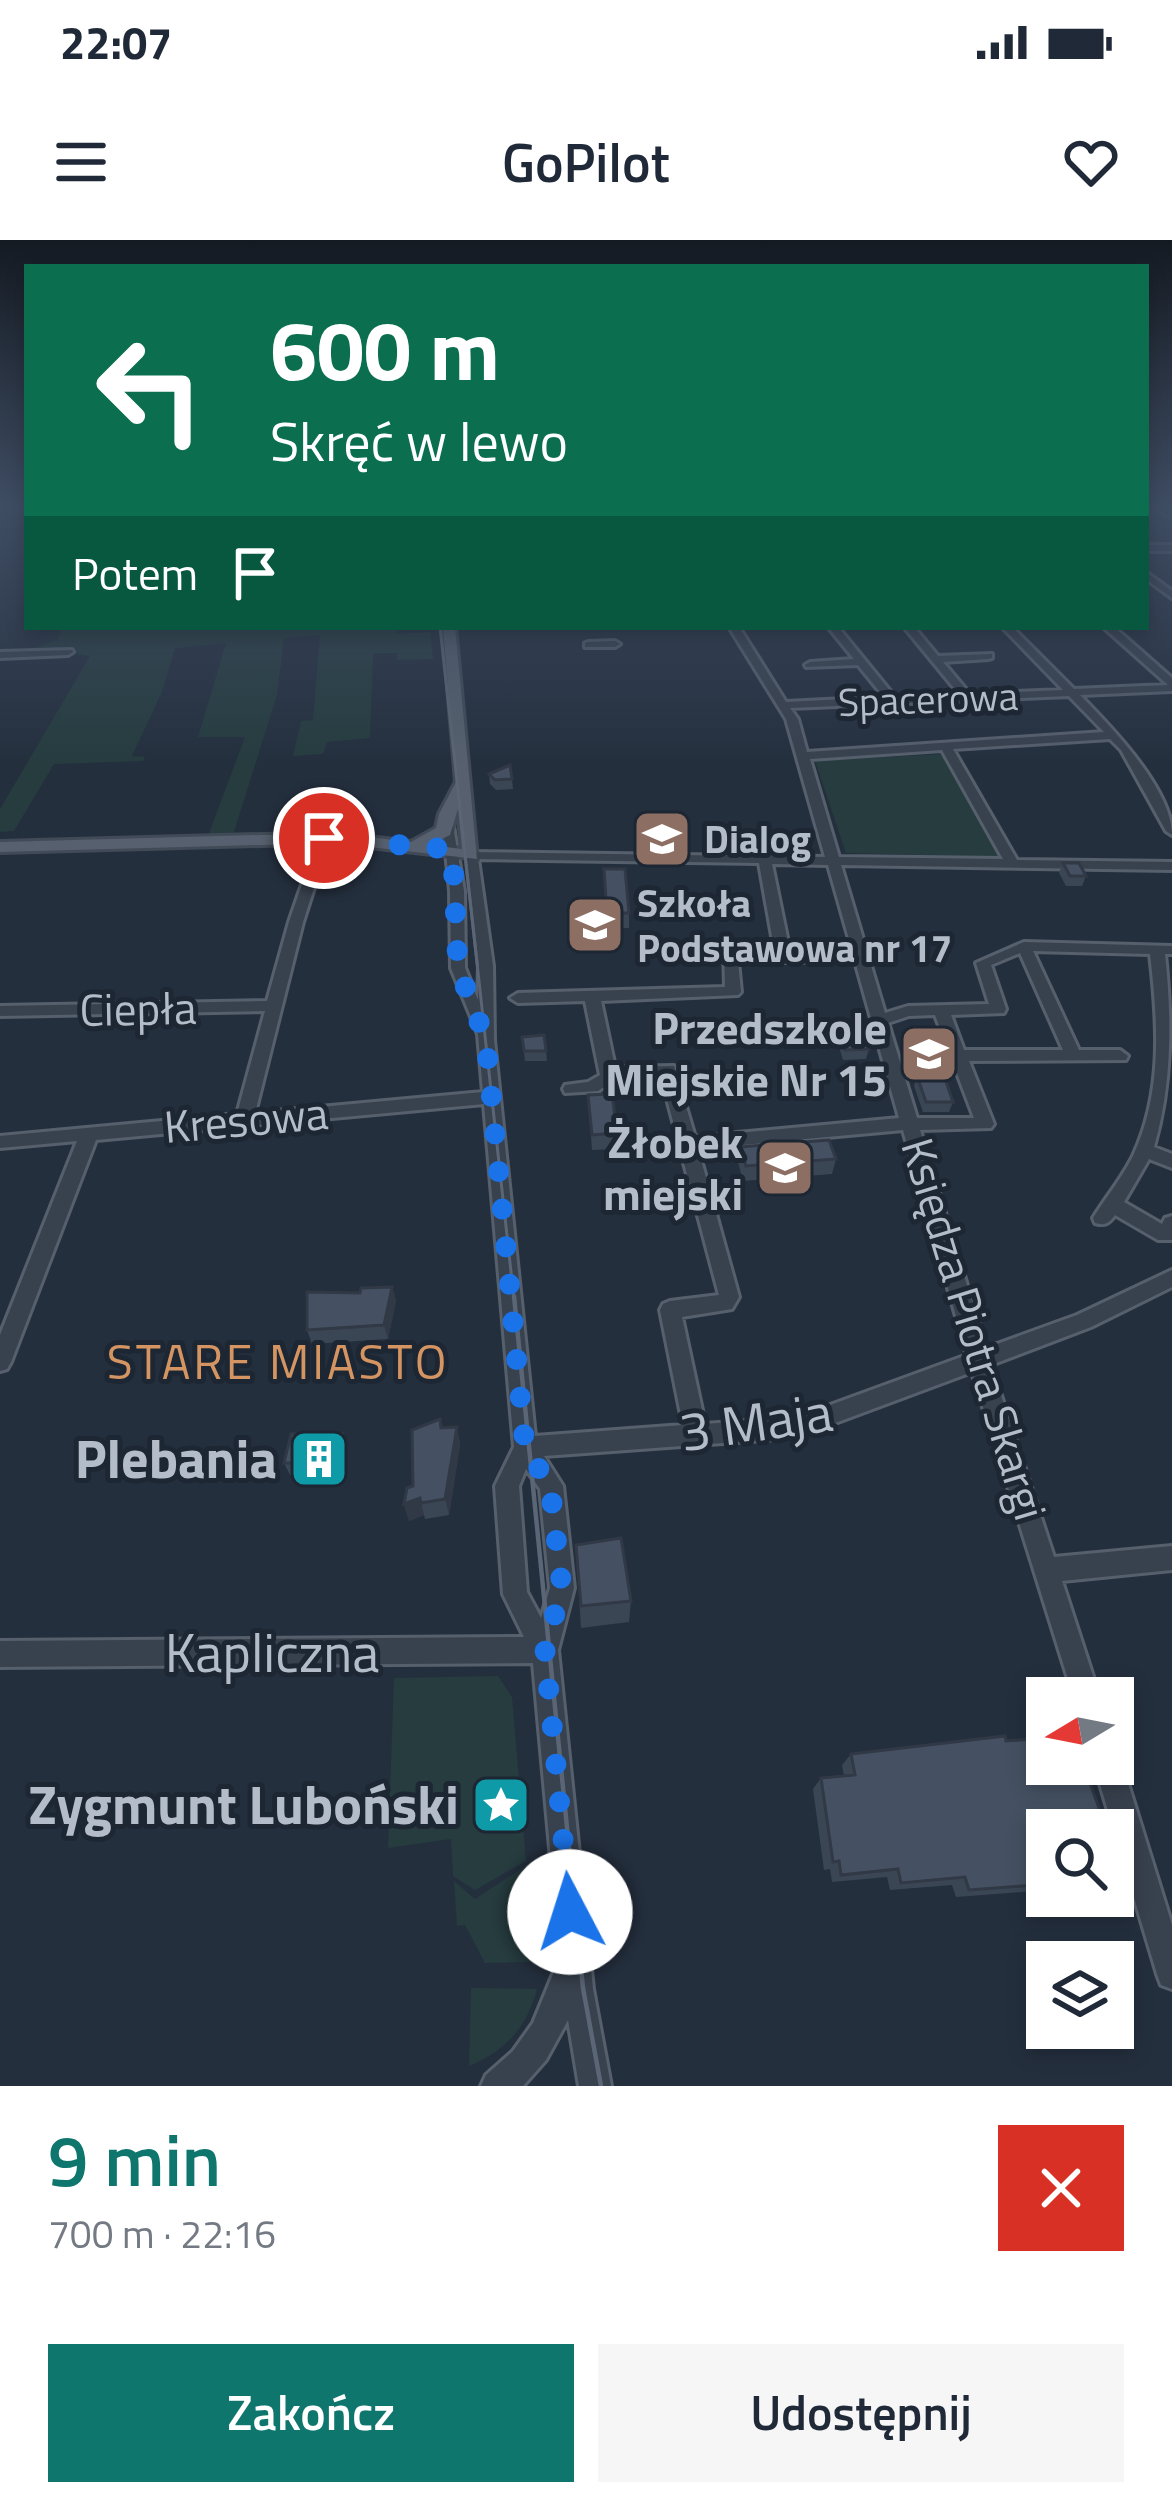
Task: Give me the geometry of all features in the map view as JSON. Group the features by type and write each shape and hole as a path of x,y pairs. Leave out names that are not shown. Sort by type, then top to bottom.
{"main road":[{"path":"0,848 324,838 471,855 449,630"},
{"path":"409,845 434,840 447,826 447,814 465,778"}],"street":[{"path":"588,646 608,644 597,630"},
{"name":"Księdza Piotra Skargi","path":"736,630 783,705 804,756 979,1360 1080,1677"},
{"path":"835,630 890,698"},
{"path":"912,630 969,699"},
{"path":"1010,630 1126,748 1172,831"},
{"path":"1111,630 1172,686"},
{"path":"0,655 68,652"},
{"path":"936,659 988,656"},
{"path":"810,665 860,662"},
{"name":"Spacerowa","path":"783,705 1172,686"},
{"path":"804,756 1114,735"},
{"path":"945,746 1013,865"},
{"path":"447,826 458,968 486,1040"},
{"path":"244,1120 296,922 324,838"},
{"path":"595,2086 575,1958 545,1650 562,1588 550,1486 525,1447 486,1040 486,966 471,855 1172,866"},
{"path":"766,862 784,957 851,957"},
{"path":"841,885 877,863"},
{"path":"518,998 734,992 730,948 781,946"},
{"path":"880,1020 908,1011 998,1009 983,963 1024,946 1165,950 1168,1070 1147,1151 1107,1211 1166,1235 1172,1223"},
{"path":"1024,946 1073,1055"},
{"path":"571,1089 605,1082 608,1073 592,996"},
{"name":"Ciepła","path":"0,1011 276,1006"},
{"path":"688,1144 911,1124 985,1124 941,1010"},
{"path":"960,1055 1120,1056"},
{"path":"608,1073 666,1068 729,1297 725,1303 670,1310 696,1434"},
{"name":"Kresowa","path":"0,1142 492,1097"},
{"path":"0,1362 89,1134"},
{"path":"1147,1151 1172,1161"},
{"name":"3 Maja","path":"525,1447 812,1423 1084,1321 1172,1278"},
{"path":"525,1447 507,1486 515,1594 545,1650"},
{"path":"1047,1570 1172,1558"},
{"name":"Kapliczna","path":"0,1654 545,1650"},
{"path":"1114,1785 1172,1974"},
{"path":"497,2086 522,2067 544,2035 575,1958"}],"green space":[{"path":"62,630 396,630 397,634 430,632 433,659 397,660 397,653 373,654 370,738 327,742 323,754 293,756 301,721 313,720 320,635 284,638 277,695 233,835 208,836 245,737 198,737 226,643 175,648 162,692 132,756 145,757 143,761 54,764 14,831 0,832 0,809 90,656 33,648 57,640"},
{"path":"945,754 1005,857 846,853 815,761"},
{"path":"498,1676 512,1697 526,1861 475,1890 453,1876 451,1839 388,1848 394,1678"},
{"path":"527,1865 536,1962 485,1963 465,1925 457,1926 454,1881 475,1899"},
{"path":"471,1988 537,1989 513,2036 469,2066"}],"building":[{"path":"510,765 512,779 495,780 489,774"},
{"path":"1063,863 1079,863 1086,876 1070,876"},
{"path":"604,869 625,869 629,913 607,913"},
{"path":"861,1026 869,1049 845,1050 838,1027"},
{"path":"544,1035 546,1051 524,1051 522,1037"},
{"path":"917,1076 944,1076 953,1102 926,1102"},
{"path":"612,1094 617,1133 592,1135 588,1095"},
{"path":"829,1140 836,1159 746,1166 740,1147"},
{"path":"392,1287 384,1325 307,1330 307,1292 360,1293 361,1288"},
{"path":"440,1419 441,1428 457,1427 445,1499 421,1503 420,1498 404,1504 407,1488 413,1486 412,1430"},
{"path":"291,1434 342,1434 337,1458 331,1463 284,1463"},
{"path":"621,1538 631,1601 581,1606 576,1545"},
{"path":"1005,1736 1006,1741 1026,1740 1026,1785 1091,1785 1099,1809 1026,1809 1026,1886 969,1890 965,1877 901,1883 898,1869 841,1875 839,1861 833,1862 821,1778 855,1775 851,1754"}],"tram line":[{"path":"440,630 514,1299"},
{"path":"514,1296 583,1988 601,2086"}],"place":[{"name":"Dialog","path":"662,839"},
{"name":"Szkoła Podstawowa nr 17","path":"595,925"},
{"name":"Przedszkole Miejskie Nr 15","path":"929,1054"},
{"name":"Żłobek miejski","path":"785,1168"},
{"name":"Plebania","path":"319,1459"},
{"name":"Zygmunt Luboński","path":"501,1805"}],"district":[{"name":"STARE MIASTO","path":"278,1362"}],"route":[{"path":"324,838 451,850 458,968 486,1040 525,1447 550,1486 562,1588 545,1650 570,1912"}]}
